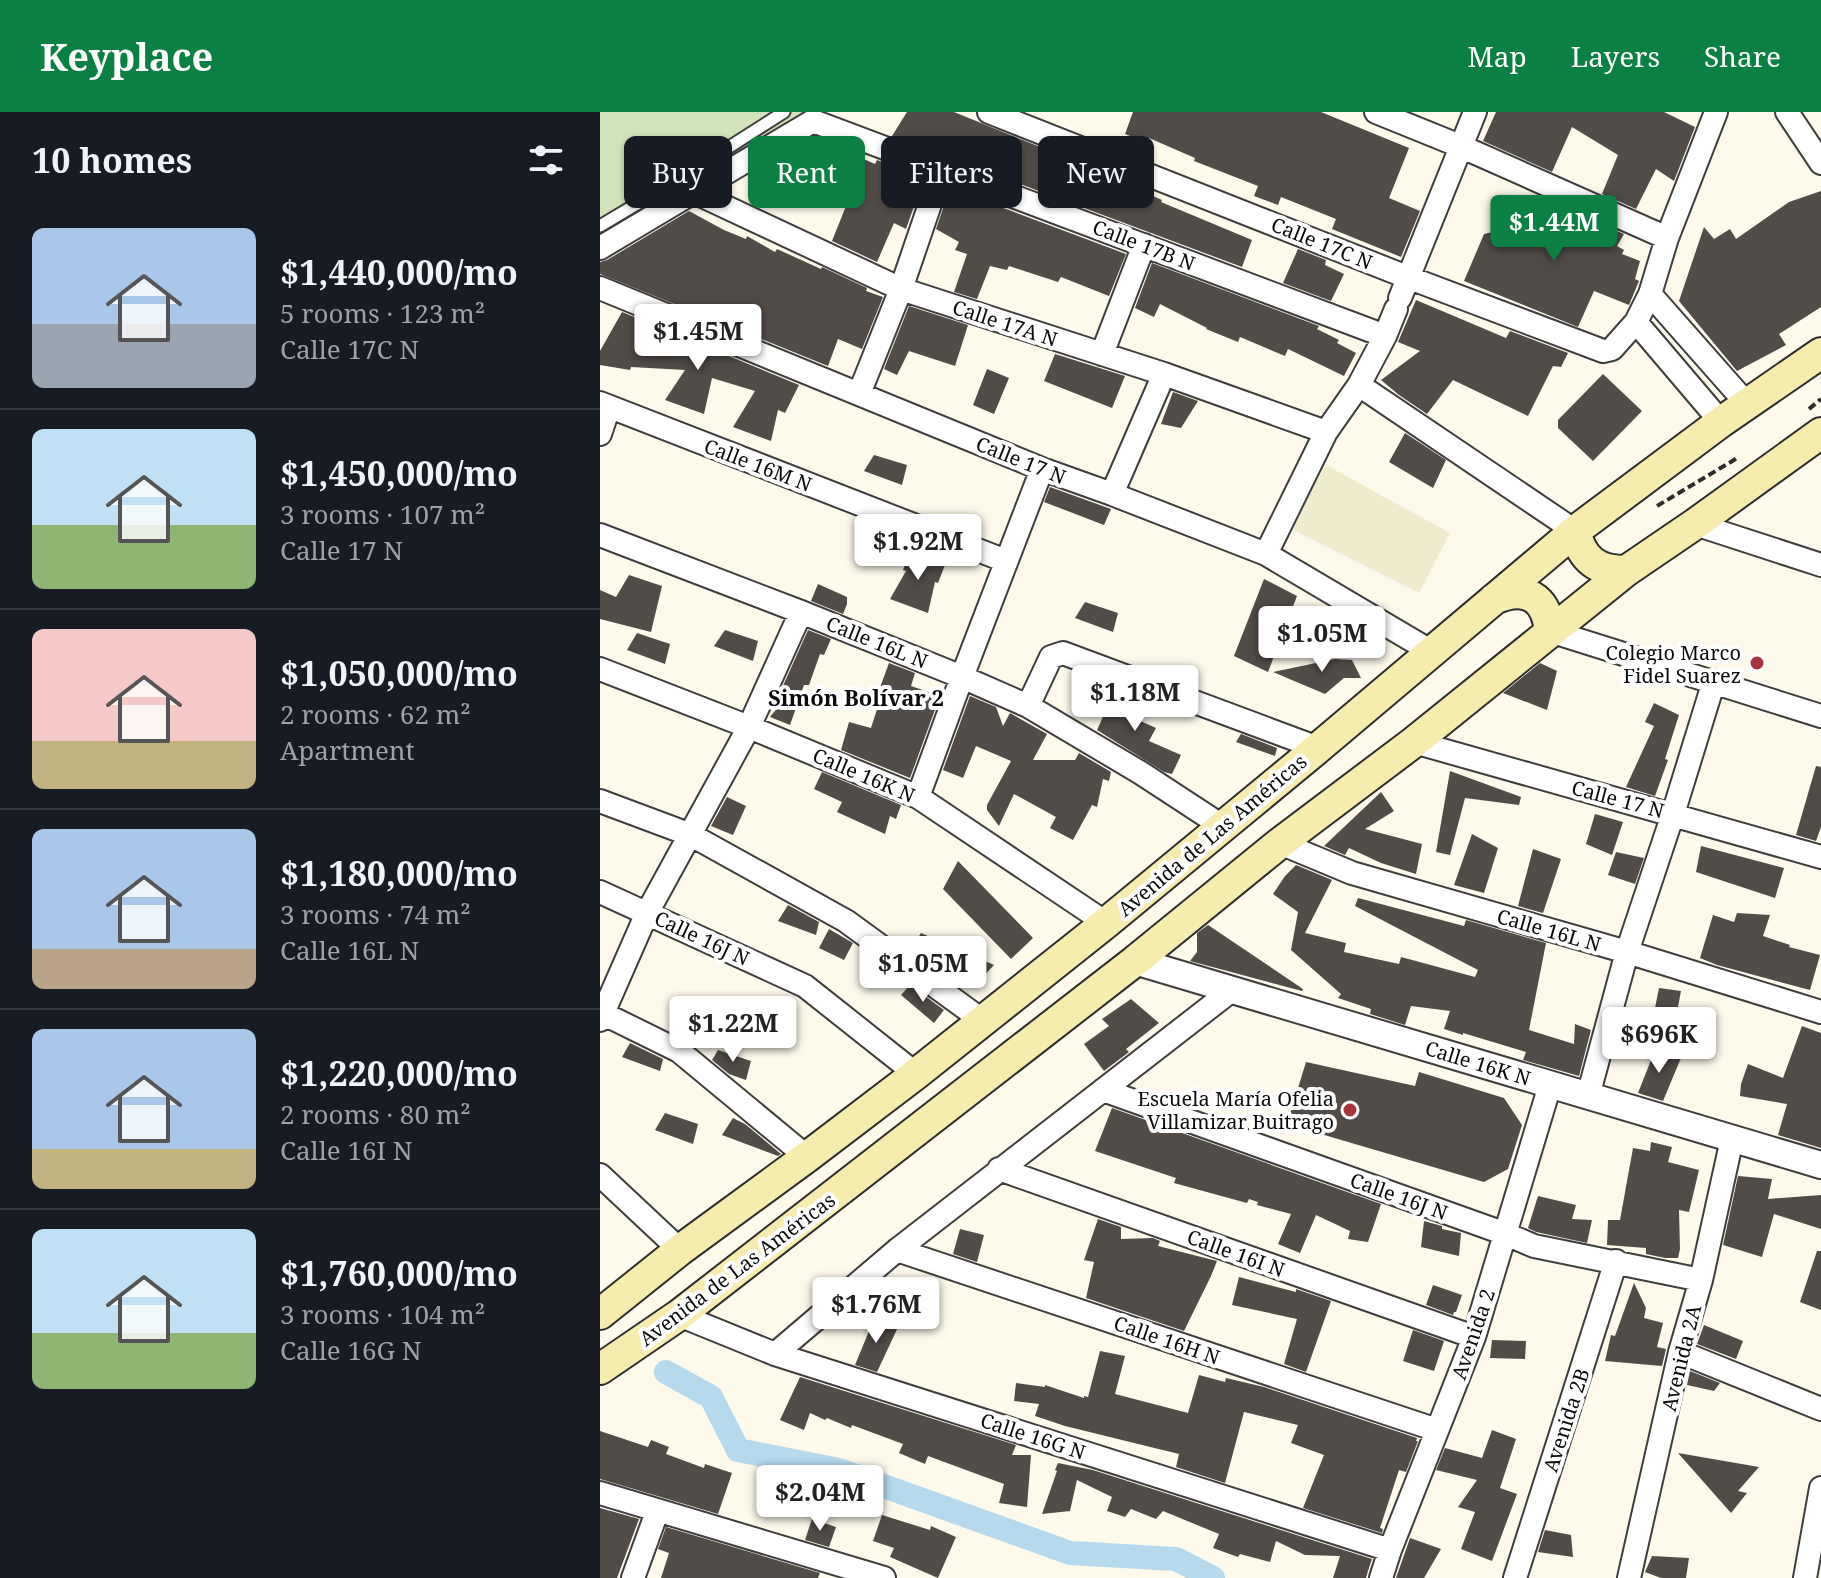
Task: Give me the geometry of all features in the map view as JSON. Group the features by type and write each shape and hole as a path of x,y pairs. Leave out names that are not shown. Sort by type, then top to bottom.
{"main road":[{"name":"Avenida de Las Américas","path":"600,1315 647,1275 916,1074 1106,923 1575,531 1721,422 1821,353"},
{"name":"Avenida de Las Américas","path":"600,1369 679,1315 1135,961 1280,843 1414,742 1626,571 1695,524 1810,424"},
{"path":"1575,531 1579,545 1598,566 1611,571 1626,571"},
{"path":"1494,599 1509,592 1525,593 1539,601 1548,615 1550,631"},
{"path":"647,1275 647,1291 654,1304 679,1315"},
{"path":"600,1315 612,1317 623,1324 630,1336 631,1349"}],"street":[{"name":"Calle 17C N","path":"989,112 1401,295 1603,351 1612,349 1636,322"},
{"path":"1376,112 1667,238"},
{"path":"1266,554 1326,432 1359,385 1385,336 1475,112"},
{"path":"1716,112 1667,238 1650,294 1636,322 1721,422"},
{"path":"1787,112 1821,163"},
{"name":"Calle 17B N","path":"732,169 813,121 881,146"},
{"name":"Calle 17B N","path":"1022,199 1385,336"},
{"path":"600,248 667,208"},
{"name":"Calle 17A N","path":"728,208 901,289 1164,374 1326,432"},
{"path":"859,394 901,289 929,208"},
{"path":"1102,354 1144,245"},
{"name":"Calle 17 N","path":"600,288 1042,469 1266,554 1432,652"},
{"path":"1650,294 1747,404"},
{"path":"1112,494 1164,374"},
{"path":"1359,385 1575,531"},
{"path":"600,434 604,405"},
{"name":"Calle 16M N","path":"604,405 1006,561"},
{"path":"918,797 1042,469"},
{"path":"1695,524 1821,565"},
{"name":"Calle 16L N","path":"600,535 801,612 1028,706 1141,773 1222,826"},
{"path":"801,612 749,727 647,913 601,1015 679,1051 807,1157"},
{"path":"1550,631 1821,716"},
{"path":"1028,706 1051,657 1063,653 1318,748"},
{"name":"Calle 16K N","path":"600,669 918,797 1106,923"},
{"path":"1588,1096 1627,952 1714,681"},
{"name":"Calle 17 N","path":"1414,742 1821,857"},
{"path":"600,801 691,835 846,921 983,1021"},
{"name":"Calle 16L N","path":"1280,843 1352,873 1627,952 1821,1012"},
{"name":"Calle 16J N","path":"600,892 805,986 916,1074"},
{"name":"Calle 16K N","path":"1135,961 1821,1165"},
{"path":"775,1354 897,1250 1232,990"},
{"name":"Avenida 2","path":"1381,1578 1474,1337 1550,1085"},
{"name":"Calle 16J N","path":"1103,1090 1534,1246 1701,1280"},
{"name":"Avenida 2A","path":"1629,1578 1732,1139"},
{"name":"Calle 16I N","path":"999,1169 1474,1337"},
{"path":"600,1175 680,1250"},
{"name":"Calle 16H N","path":"897,1250 1437,1430"},
{"name":"Avenida 2B","path":"1515,1578 1616,1261"},
{"name":"Calle 16G N","path":"679,1315 775,1354 1390,1550"},
{"path":"1680,1352 1821,1409"},
{"path":"1805,1578 1821,1488"},
{"path":"600,1493 881,1578"},
{"path":"633,1578 657,1512"}],"lane":[{"path":"600,226 784,112"}],"path":[{"path":"1810,424 1821,399"},
{"path":"1655,507 1751,450"}],"shaded area":[{"path":"1326,465 1450,533 1419,593 1289,528"}],"green space":[{"path":"600,112 806,112 766,136 748,136 748,147 732,157 732,136 624,136 624,208 648,208 600,237"}],"building":[{"path":"907,112 954,112 1013,136 892,136"},
{"path":"1133,112 1321,112 1409,148 1389,198 1420,211 1401,257 1332,229 1336,219 1281,197 1278,205 1254,196 1258,186 1194,161 1195,158 1154,140 1154,136 1125,134"},
{"path":"1496,112 1664,112 1695,127 1674,181 1656,169 1636,209 1602,194 1618,155 1572,127 1552,172 1483,141"},
{"path":"1022,140 1038,146 1038,191 1022,185"},
{"path":"865,160 875,164 877,160 881,162 881,208 913,208 906,229 894,223 877,262 832,241 845,208 865,208"},
{"path":"1821,191 1821,307 1779,334 1786,345 1737,371 1679,301 1704,227 1714,239 1730,229 1736,239 1789,202"},
{"path":"1524,195 1624,234 1617,246 1624,250 1622,254 1640,261 1635,279 1639,281 1629,305 1594,291 1578,327 1464,281 1484,234 1510,228"},
{"path":"1154,196 1252,240 1242,267 1084,208 1154,208"},
{"path":"943,208 1003,208 1126,254 1109,296 1061,277 1058,282 1009,266 1007,270 990,266 977,299 954,292 967,254 955,250 959,242 936,229"},
{"path":"689,211 724,230 746,239 747,236 775,252 777,249 822,267 883,297 862,349 838,339 828,366 600,274 600,262"},
{"path":"1298,249 1326,260 1325,265 1344,274 1331,301 1283,283"},
{"path":"1152,263 1319,326 1317,329 1356,353 1344,376 1288,349 1285,356 1240,337 1238,342 1160,304 1154,317 1135,308"},
{"path":"1416,300 1506,338 1510,331 1568,353 1561,367 1553,366 1528,416 1453,380 1427,414 1381,380 1420,351 1398,342"},
{"path":"909,306 968,325 955,366 909,351 897,375 884,369"},
{"path":"622,312 799,385 785,413 778,410 771,441 733,427 755,391 712,378 704,414 665,400 685,370 631,367 630,370 600,365 600,351"},
{"path":"1055,354 1125,376 1112,408 1044,381"},
{"path":"987,369 1009,378 994,414 973,405"},
{"path":"1603,374 1642,411 1593,461 1558,428 1558,420"},
{"path":"1173,392 1198,401 1181,428 1161,424"},
{"path":"1405,433 1446,460 1433,488 1389,462"},
{"path":"874,455 907,465 902,485 864,471"},
{"path":"1050,487 1111,509 1104,525 1044,502"},
{"path":"910,552 945,565 938,583 935,582 928,613 890,599 906,571 903,570"},
{"path":"629,575 662,586 651,632 600,619 600,590 616,597"},
{"path":"1264,579 1297,596 1268,672 1234,656"},
{"path":"818,584 847,597 843,614 811,601"},
{"path":"1085,602 1118,613 1113,632 1075,618"},
{"path":"725,630 758,641 753,661 714,646"},
{"path":"808,630 831,639 824,655 820,654 809,685 804,685 790,725 770,717 791,691 782,688"},
{"path":"637,633 670,644 665,664 627,650"},
{"path":"1335,659 1352,660 1361,678 1344,678 1325,694 1273,672"},
{"path":"889,663 915,673 911,686 940,696 910,778 841,750 849,722 871,728 882,694 878,693"},
{"path":"1540,663 1557,671 1547,710 1503,693"},
{"path":"1116,688 1139,696 1127,715 1156,728 1149,741 1181,755 1172,774 1097,730"},
{"path":"970,696 996,707 1003,726 1010,713 1047,734 1033,760 1075,760 1079,753 1111,772 1109,781 1103,779 1097,807 1092,805 1073,840 1050,828 1056,817 1014,794 999,826 987,810 987,805 1011,761 976,746 963,778 943,770"},
{"path":"1654,703 1679,715 1655,796 1626,787 1654,726 1645,722"},
{"path":"1241,734 1277,748 1275,756 1236,742"},
{"path":"1816,766 1821,767 1821,827 1816,841 1796,835"},
{"path":"1450,771 1521,797 1519,805 1465,798 1450,855 1436,852"},
{"path":"822,772 901,805 896,819 890,816 885,834 837,812 842,802 814,789"},
{"path":"1381,792 1394,811 1365,829 1422,844 1416,874 1381,863 1349,848 1345,855 1324,846"},
{"path":"727,797 746,806 733,835 711,826"},
{"path":"1595,814 1623,822 1612,855 1586,844"},
{"path":"1472,834 1498,848 1484,893 1454,885"},
{"path":"1701,846 1784,868 1775,898 1696,872"},
{"path":"1533,849 1561,859 1543,913 1518,906"},
{"path":"1616,852 1644,858 1635,884 1608,875"},
{"path":"958,861 1033,938 1011,959 943,889"},
{"path":"1296,865 1332,880 1305,933 1346,943 1344,952 1399,964 1401,957 1475,977 1478,970 1355,906 1358,898 1464,926 1466,920 1546,943 1529,1030 1574,1044 1575,1024 1591,1030 1579,1076 1523,1060 1526,1052 1444,1029 1450,1011 1411,1006 1405,1025 1370,1014 1371,1009 1338,998 1341,994 1291,950 1298,912 1273,894"},
{"path":"788,905 819,922 816,935 778,921"},
{"path":"1737,913 1770,915 1763,936 1820,955 1810,990 1700,958 1713,915 1734,922"},
{"path":"1208,925 1302,991 1190,961 1197,952 1197,933"},
{"path":"829,929 853,943 844,960 819,948"},
{"path":"921,933 994,965 977,983 916,941"},
{"path":"910,985 944,1010 934,1023 901,995"},
{"path":"1659,988 1681,991 1676,1017 1654,1013"},
{"path":"1131,999 1159,1023 1104,1071 1084,1044 1109,1026 1102,1019"},
{"path":"1679,1010 1707,1014 1701,1042 1676,1034"},
{"path":"1802,1026 1821,1033 1821,1148 1778,1135 1787,1104 1740,1096 1748,1064 1783,1078"},
{"path":"630,1043 663,1059 660,1071 622,1057"},
{"path":"718,1050 751,1061 746,1080 729,1074 712,1060"},
{"path":"1655,1050 1681,1058 1663,1101 1638,1093"},
{"path":"1306,1062 1415,1086 1419,1072 1504,1098 1522,1125 1508,1169 1484,1182 1287,1124"},
{"path":"1112,1108 1381,1204 1368,1242 1348,1239 1350,1231 1316,1215 1300,1253 1278,1244 1291,1214 1257,1205 1258,1202 1249,1199 1247,1203 1174,1183 1176,1178 1095,1151"},
{"path":"665,1113 698,1124 693,1144 655,1130"},
{"path":"733,1118 781,1154 778,1156 722,1135"},
{"path":"1651,1142 1672,1147 1668,1162 1699,1170 1689,1212 1679,1210 1678,1258 1646,1254 1646,1248 1607,1245 1608,1220 1620,1220 1633,1148 1650,1151"},
{"path":"1738,1176 1772,1179 1768,1199 1821,1195 1821,1229 1774,1214 1762,1257 1723,1245"},
{"path":"1538,1196 1576,1205 1572,1219 1592,1220 1587,1243 1528,1228"},
{"path":"1098,1219 1121,1227 1121,1239 1153,1238 1160,1241 1158,1246 1217,1261 1184,1331 1086,1298 1094,1262 1084,1260"},
{"path":"1424,1221 1461,1233 1459,1256 1421,1247"},
{"path":"960,1229 984,1235 977,1262 953,1254"},
{"path":"1817,1251 1821,1251 1821,1310 1800,1302"},
{"path":"1239,1277 1296,1292 1296,1289 1331,1301 1306,1372 1284,1364 1297,1319 1232,1305"},
{"path":"1634,1283 1646,1308 1644,1318 1663,1323 1657,1347 1666,1349 1662,1366 1605,1361 1611,1335 1615,1336"},
{"path":"1433,1285 1462,1295 1453,1315 1426,1305"},
{"path":"874,1319 899,1325 877,1372 855,1365"},
{"path":"1704,1325 1743,1341 1736,1359 1697,1344"},
{"path":"1413,1330 1444,1341 1434,1371 1403,1361"},
{"path":"1492,1340 1526,1341 1525,1359 1490,1358"},
{"path":"1100,1351 1125,1356 1115,1394 1188,1413 1199,1375 1225,1382 1226,1378 1264,1387 1417,1438 1406,1472 1399,1470 1380,1528 1383,1529 1382,1533 1303,1508 1324,1455 1291,1443 1298,1425 1244,1412 1225,1483 1176,1467 1179,1454 1065,1426 1035,1416 1039,1404 1014,1401 1016,1383 1045,1385 1088,1397"},
{"path":"1690,1371 1720,1383 1714,1391 1687,1385"},
{"path":"800,1377 1016,1445 1012,1455 1031,1455 1027,1507 999,1503 1004,1484 928,1456 925,1464 899,1453 903,1444 852,1425 851,1428 810,1413 804,1430 780,1420"},
{"path":"1492,1430 1516,1439 1500,1488 1517,1494 1492,1561 1461,1549 1475,1512 1458,1507 1477,1480 1436,1470 1445,1448 1482,1458"},
{"path":"600,1431 648,1447 651,1440 669,1447 666,1454 704,1468 705,1464 732,1473 718,1514 600,1479"},
{"path":"1678,1453 1759,1467 1738,1491 1747,1493 1731,1513"},
{"path":"1058,1463 1093,1470 1372,1559 1366,1578 1333,1578 1340,1556 1305,1555 1276,1541 1270,1562 1240,1554 1238,1557 1213,1548 1219,1534 1163,1511 1156,1519 1131,1509 1125,1517 1107,1511 1112,1497 1077,1480 1070,1511 1042,1514"},
{"path":"600,1508 639,1519 617,1578 600,1578"},
{"path":"882,1515 930,1530 931,1526 956,1537 938,1578 890,1557 894,1548 873,1541"},
{"path":"812,1519 836,1527 829,1547 805,1540"},
{"path":"666,1527 820,1573 818,1578 661,1578 669,1553 658,1549"},
{"path":"1545,1530 1571,1535 1573,1557 1538,1552"},
{"path":"1410,1538 1441,1549 1424,1578 1396,1578"},
{"path":"1652,1556 1689,1558 1686,1578 1661,1578 1645,1572"}],"waterway":[{"path":"666,1372 711,1397 738,1450 839,1470 1070,1553 1176,1559 1213,1578"}],"place":[{"name":"Colegio Marco Fidel Suarez","path":"1757,663"},
{"name":"Escuela María Ofelia Villamizar Buitrago","path":"1350,1110"}],"district":[{"name":"Simón Bolívar 2","path":"856,697"}]}
